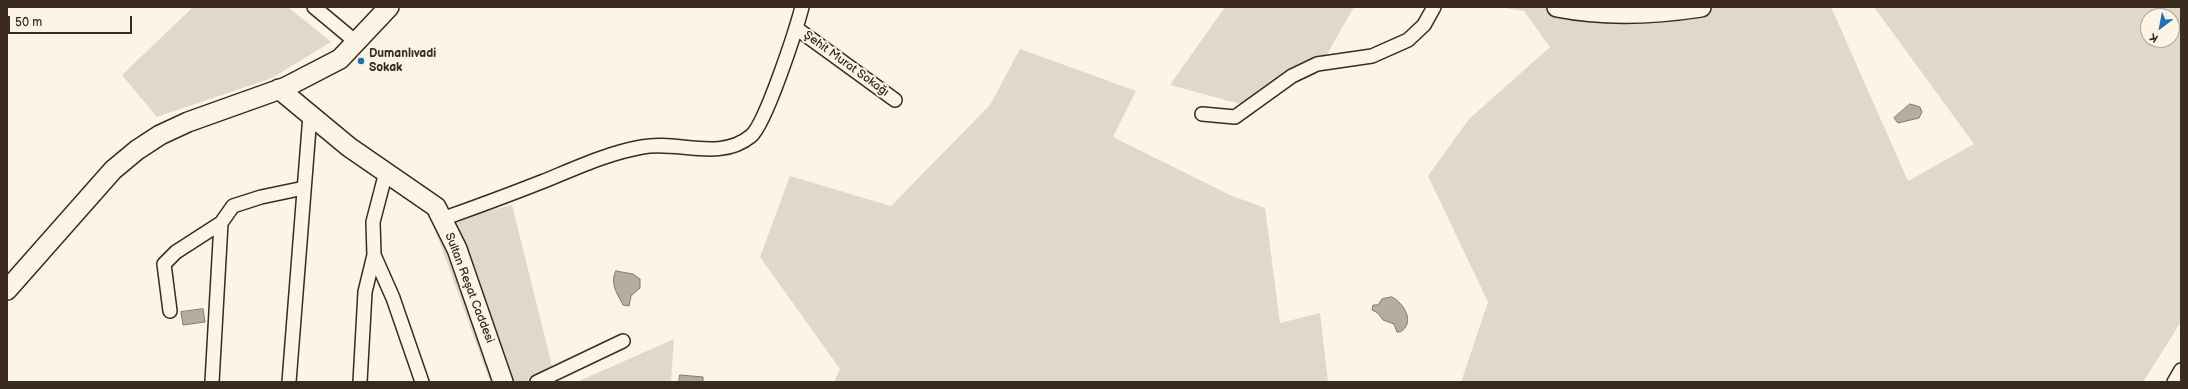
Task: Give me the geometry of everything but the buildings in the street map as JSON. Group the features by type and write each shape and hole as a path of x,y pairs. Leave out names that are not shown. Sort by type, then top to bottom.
{"street":[{"path":"314,7 356,42"},
{"path":"7,290 113,170 137,150 160,135 188,122 279,89 340,59 389,7"},
{"path":"442,219 597,160 643,147 719,150 736,145 752,135 762,119 796,28 802,7"},
{"path":"1202,114 1235,117 1292,76 1317,64 1372,56 1408,40 1424,25 1434,7"},
{"path":"1556,7 1600,12 1640,12 1701,7"},
{"name":"Şehit Murat Sokağı","path":"796,28 895,100"},
{"name":"Sultan Reşat Caddesi","path":"279,89 349,146 436,207 457,249 503,382"},
{"path":"289,382 310,115"},
{"path":"360,382 366,292 374,255 372,222 386,172"},
{"path":"170,310 164,264 176,252 221,222 233,206 261,197 304,188"},
{"path":"212,382 221,222"},
{"path":"374,255 393,298 422,382"},
{"path":"537,382 623,341"},
{"path":"2174,382 2181,370"}],"shaded area":[{"path":"193,7 288,7 331,42 272,78 157,117 122,75"},
{"path":"1225,7 1354,7 1315,75 1244,105 1170,85"},
{"path":"1500,7 1831,7 1908,181 1974,144 1874,7 2181,7 2181,322 2143,382 1461,382 1488,302 1428,176 1469,119 1550,47 1524,11"},
{"path":"1020,49 1136,91 1113,137 1232,196 1265,208 1280,323 1320,313 1328,382 834,382 840,369 760,257 790,176 891,206 990,105"},
{"path":"1910,104 1920,107 1922,112 1919,118 1898,123 1894,118"},
{"path":"512,205 556,382 490,382 433,224"},
{"path":"616,271 633,274 640,279 640,288 631,296 629,306 623,305 615,289 613,280"},
{"path":"1392,297 1404,308 1408,319 1405,328 1400,332 1397,332 1394,324 1383,320 1378,313 1372,310 1373,305 1378,305 1382,299"},
{"path":"203,309 205,322 183,325 181,312"},
{"path":"674,339 671,382 577,382"},
{"path":"680,375 703,377 703,382 679,382"}],"place":[{"name":"Dumanlıvadi Sokak","path":"361,61"}]}
